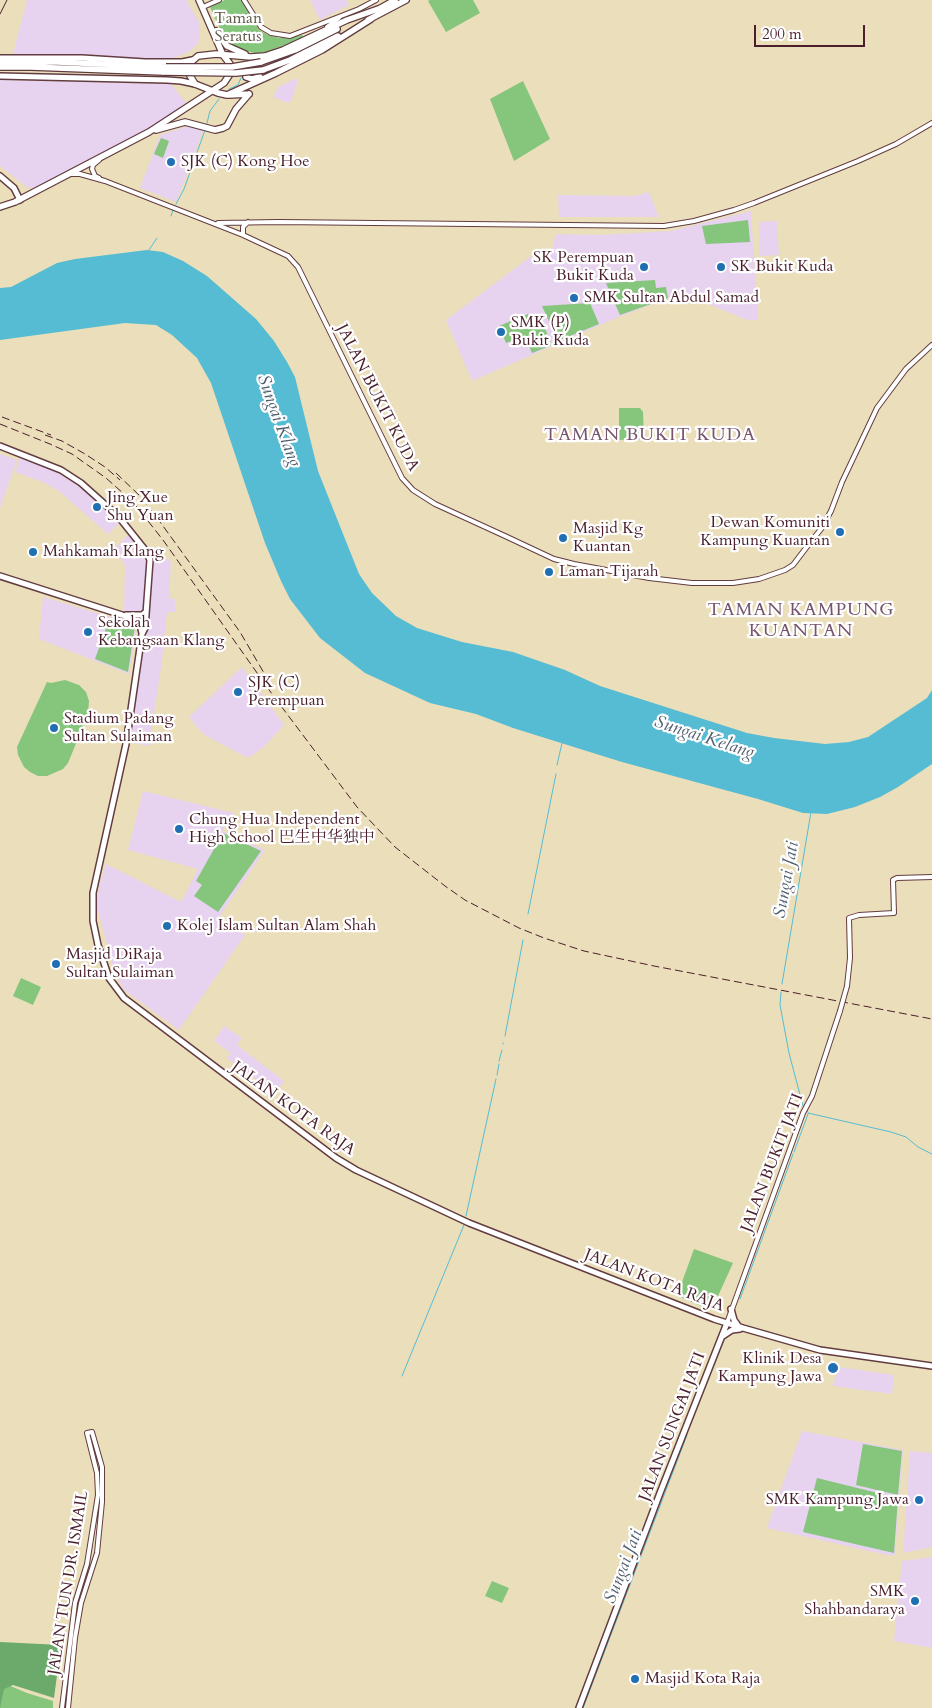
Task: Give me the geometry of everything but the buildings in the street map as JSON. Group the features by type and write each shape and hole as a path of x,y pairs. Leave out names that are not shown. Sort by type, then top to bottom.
{"highway":[{"path":"198,0 222,41 227,46 251,57"},
{"path":"0,67 165,69 232,67 261,62 294,50 395,0"},
{"path":"0,62 57,62 236,72 263,70 290,60 406,0"},
{"path":"0,207 20,200 149,132 224,83 230,74 230,64 223,55 203,8"},
{"path":"276,73 252,79 246,77 245,69 247,64 283,50 347,20 381,8"},
{"path":"227,95 323,52 370,19"},
{"path":"149,132 185,122 215,130 227,126 236,109 249,94 227,95 195,84 188,74 188,68 192,60 204,54 265,56"}],"main road":[{"path":"0,58 82,58 160,62 192,60"},
{"path":"160,62 175,64 179,67 177,76 167,80"},
{"path":"0,76 167,80 195,84"},
{"path":"0,176 18,192 20,200"},
{"name":"JALAN KOTA RAJA","path":"0,446 68,475 96,495 118,516 146,551 150,560 147,612 121,770 93,894 93,922 106,972 113,986 124,998 344,1164 469,1223 741,1328 820,1350 932,1366"},
{"path":"0,576 137,621 142,634"},
{"path":"122,615 142,615 147,612"},
{"path":"720,1342 725,1334 741,1328 734,1320 732,1309"},
{"path":"714,1319 721,1326 720,1342"},
{"name":"JALAN SUNGAI JATI","path":"579,1708 727,1323"}],"street":[{"path":"203,8 219,0"},
{"path":"244,0 261,27 271,33 283,36 298,33 376,0"},
{"path":"321,32 343,15"},
{"path":"216,224 248,222 664,226 734,210 858,161 896,144 932,123"},
{"path":"102,156 93,166 93,173 105,181"},
{"name":"JALAN BUKIT KUDA","path":"69,174 80,174 105,181 234,231 288,256 298,267 402,478 413,490 435,504 549,556 574,564 649,578 685,582 733,583 759,579 785,570 793,565 821,529 831,511 842,482 877,408 906,369 932,346"},
{"path":"234,231 241,222"},
{"path":"243,235 243,228 248,222"},
{"name":"JALAN BUKIT JATI","path":"727,1323 804,1112 812,1096 840,1011 847,986 850,958 850,918 859,915 894,913 894,880 897,878 932,877"},
{"name":"JALAN TUN DR. ISMAIL","path":"62,1708 75,1603 87,1564 98,1495 97,1473 90,1432 102,1467 102,1502 97,1553 81,1603 75,1638 68,1708"}],"shaded area":[{"path":"27,0 186,0 199,22 198,44 187,53 172,58 143,59 107,56 13,54"},
{"path":"310,0 346,0 349,5 320,20"},
{"path":"297,78 297,84 291,101 288,103 273,97 278,87"},
{"path":"0,80 171,84 187,104 149,128 34,188 28,188 0,166"},
{"name":"SJK (C) Kong Hoe","path":"188,126 203,131 176,202 140,188 160,135"},
{"path":"649,192 659,217 559,217 558,195 635,196"},
{"path":"751,211 758,320 747,320 682,293 621,316 472,381 446,320 530,257 551,254 556,234 600,235 671,231"},
{"path":"777,221 779,255 760,256 759,222"},
{"path":"0,454 17,460 0,508"},
{"path":"20,457 68,477 80,485 120,522 108,534 60,492 45,483 15,472"},
{"path":"129,534 144,552 147,560 144,611 141,614 124,614 125,565 114,549"},
{"path":"162,553 171,563 169,598 175,599 175,612 167,612 162,661 149,746 128,742 145,634 152,560"},
{"name":"Sekolah Kebangsaan Klang","path":"43,597 137,625 129,674 39,639"},
{"name":"SJK (C) Perempuan","path":"242,667 284,725 263,748 248,758 203,734 189,717"},
{"name":"Kolej Islam Sultan Alam Shah","path":"143,791 234,813 222,831 265,850 219,917 245,935 179,1030 124,990 115,974 97,907 99,887 106,864 181,902 198,869 128,850"},
{"path":"224,1026 242,1038 237,1045 284,1081 275,1094 227,1058 231,1053 214,1041"},
{"path":"839,1367 894,1375 892,1394 833,1386"},
{"path":"802,1431 903,1450 895,1555 887,1555 767,1528"},
{"name":"SMK Kampung Jawa","path":"910,1451 932,1453 932,1547 903,1553"},
{"name":"SMK Shahbandaraya","path":"932,1557 932,1648 894,1641 902,1561"}],"green space":[{"name":"Taman Seratus","path":"225,0 242,0 259,30 268,35 279,38 302,35 304,38 260,54 241,50 224,38 210,7"},
{"path":"473,0 480,13 446,32 428,1"},
{"path":"523,81 550,139 514,161 490,99"},
{"path":"161,138 169,141 163,158 154,154"},
{"path":"748,220 750,242 706,244 702,226"},
{"path":"655,280 656,288 666,287 668,298 620,315 606,283"},
{"path":"590,303 599,324 558,341 542,306"},
{"path":"528,314 531,321 540,317 552,345 532,353 525,336 506,343 499,326"},
{"path":"619,408 640,408 643,412 644,439 619,440"},
{"path":"110,618 135,626 128,672 95,659"},
{"name":"Stadium Padang Sultan Sulaiman","path":"65,680 79,685 86,692 89,701 88,714 68,763 63,769 47,776 38,776 24,767 18,755 17,747 47,682"},
{"path":"223,833 261,851 218,912 194,896 202,885 196,881"},
{"path":"21,978 41,987 33,1005 13,996"},
{"path":"694,1249 733,1263 718,1296 713,1294 706,1308 677,1296"},
{"path":"863,1444 902,1451 898,1495 856,1485"},
{"path":"817,1478 898,1498 894,1553 803,1532"},
{"path":"492,1581 509,1588 502,1603 485,1596"},
{"path":"0,1642 61,1645 54,1698 13,1685 4,1689 0,1708"},
{"path":"1,1682 53,1701 53,1708 0,1708"}],"water":[{"path":"147,250 163,252 183,261 207,276 256,319 274,341 295,377 318,471 359,574 372,593 396,616 417,628 462,642 513,652 565,670 600,686 747,733 774,738 825,744 849,742 868,737 927,698 932,690 932,764 898,787 855,807 827,814 803,813 622,762 513,728 476,714 430,703 365,673 320,638 290,599 265,543 211,383 197,358 172,335 156,325 125,323 0,340 0,288 11,287 57,263"}],"waterway":[{"path":"229,89 238,85 241,78"},
{"path":"207,123 210,111 219,99"},
{"path":"176,204 184,189 205,130"},
{"path":"171,216 173,210"},
{"path":"149,250 157,238"},
{"path":"557,765 562,743"},
{"path":"528,914 556,774"},
{"name":"Sungai Jati","path":"782,984 811,812"},
{"path":"505,1036 523,940"},
{"name":"Sungai Jati","path":"781,992 780,1005 789,1053 803,1106 808,1112"},
{"path":"499,1061 502,1050"},
{"path":"497,1075 499,1064"},
{"path":"466,1216 496,1079"},
{"path":"808,1113 891,1132 906,1137 918,1147 932,1154"},
{"name":"Sungai Jati","path":"794,1152 808,1114"},
{"name":"Sungai Jati","path":"740,1299 793,1154"},
{"path":"402,1376 464,1225"},
{"name":"Sungai Jati","path":"691,1423 724,1340"},
{"name":"Sungai Jati","path":"583,1708 687,1435"}],"tram line":[{"path":"0,14 7,0"}],"railway":[{"path":"2,417 51,435"},
{"path":"0,424 72,454 106,478 133,502 163,540 272,694 357,807 395,847 465,900 519,928 584,951 932,1019"},
{"path":"45,435 62,441 85,454 120,480"},
{"path":"116,473 141,497 163,526 240,632 264,673"}],"place":[{"name":"SJK (C) Kong Hoe","path":"171,162"},
{"name":"SK Perempuan Bukit Kuda","path":"644,267"},
{"name":"SK Bukit Kuda","path":"721,267"},
{"name":"SMK Sultan Abdul Samad","path":"574,298"},
{"name":"SMK (P) Bukit Kuda","path":"501,332"},
{"name":"Jing Xue Shu Yuan","path":"97,507"},
{"name":"Dewan Komuniti Kampung Kuantan","path":"840,532"},
{"name":"Masjid Kg Kuantan","path":"563,538"},
{"name":"Mahkamah Klang","path":"33,552"},
{"name":"Laman Tijarah","path":"549,572"},
{"name":"Sekolah Kebangsaan Klang","path":"88,632"},
{"name":"SJK (C) Perempuan","path":"238,692"},
{"name":"Stadium Padang Sultan Sulaiman","path":"54,728"},
{"name":"Chung Hua Independent High School 巴生中华独中","path":"179,829"},
{"name":"Kolej Islam Sultan Alam Shah","path":"167,926"},
{"name":"Masjid DiRaja Sultan Sulaiman","path":"56,964"},
{"name":"Klinik Desa Kampung Jawa","path":"833,1368"},
{"name":"SMK Kampung Jawa","path":"919,1500"},
{"name":"SMK Shahbandaraya","path":"915,1601"},
{"name":"Masjid Kota Raja","path":"635,1679"}],"district":[{"name":"TAMAN BUKIT KUDA","path":"650,436"},
{"name":"TAMAN KAMPUNG KUANTAN","path":"801,621"}],"water label":[{"name":"Sungai Klang","path":"278,421"},
{"name":"Sungai Kelang","path":"704,738"}]}
